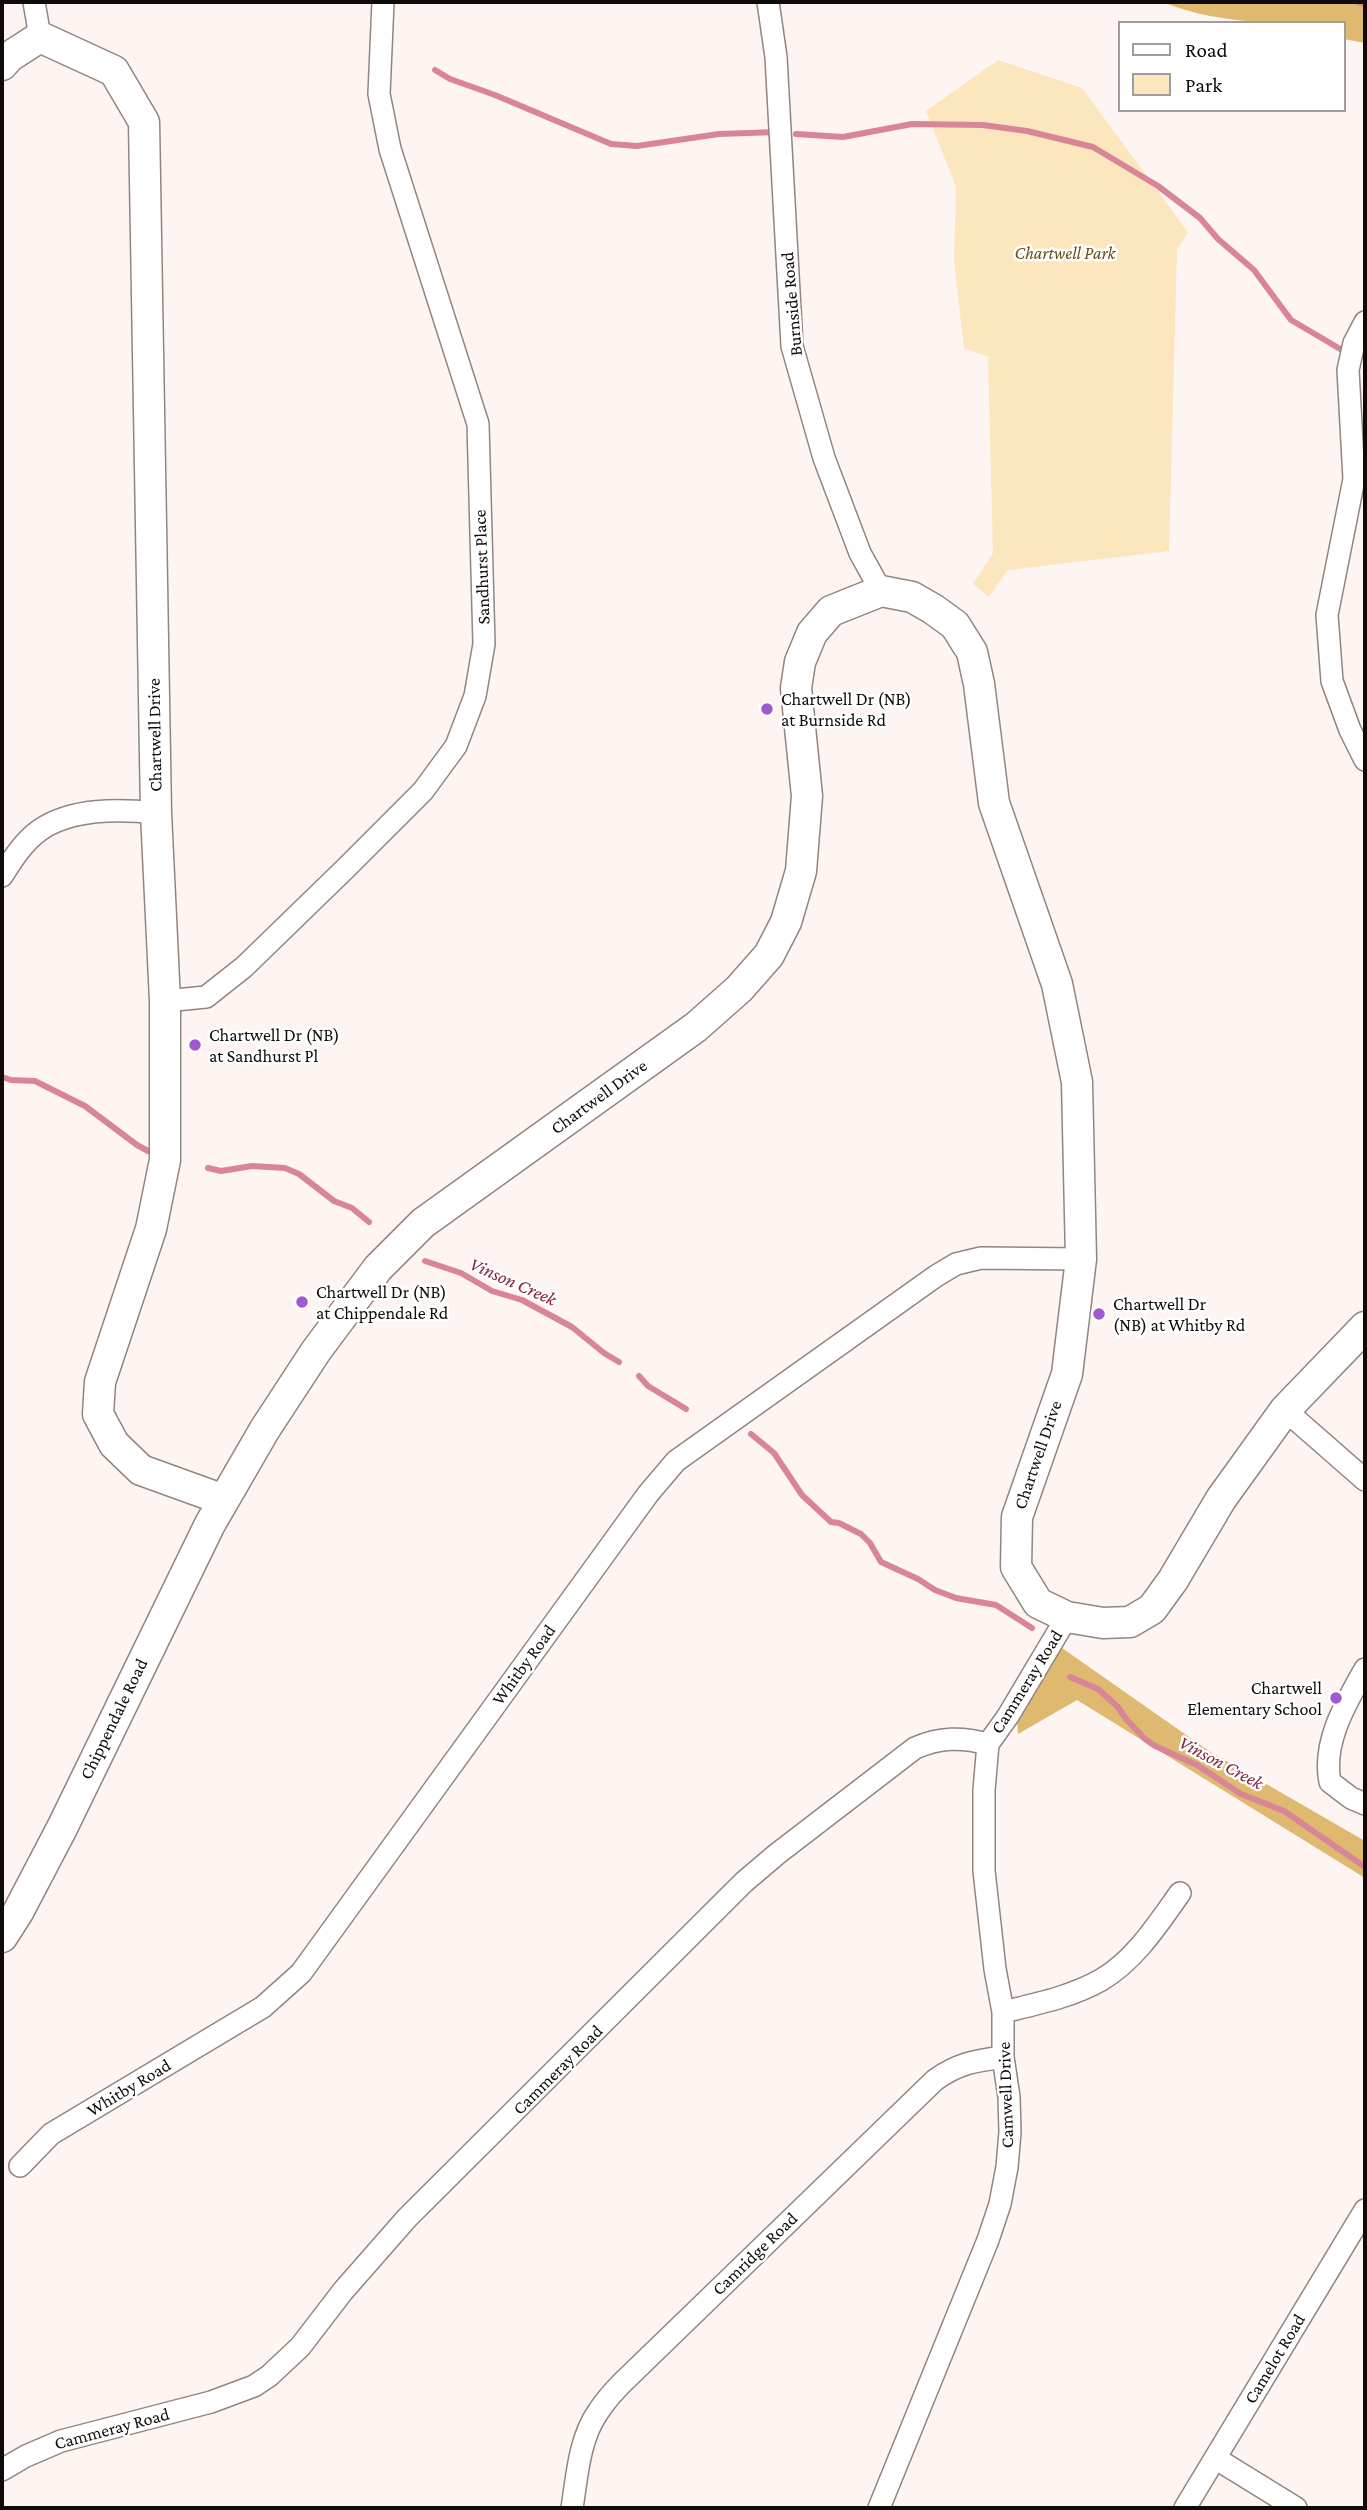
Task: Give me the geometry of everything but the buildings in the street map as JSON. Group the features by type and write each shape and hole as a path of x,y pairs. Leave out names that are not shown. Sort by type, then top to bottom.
{"street":[{"path":"2,65 9,57 40,37 34,2"},
{"name":"Sandhurst Place","path":"165,1001 206,997 244,967 346,868 423,790 456,746 475,696 484,643 478,424 390,149 379,94 383,2"},
{"name":"Burnside Road","path":"768,2 776,57 792,346 824,458 860,553 881,591"},
{"name":"Chartwell Drive","path":"40,37 114,71 144,122 156,813 165,1001 165,1160 151,1229 100,1382 98,1414 114,1444 141,1470 224,1500 265,1429 316,1351 378,1268 424,1223 696,1027 739,989 769,955 786,922 801,871 807,796 796,688 800,662 812,633 831,611 881,591 912,597 933,609 955,625 972,652 979,684 994,803 1057,984 1077,1082 1081,1259 1067,1374 1017,1517 1016,1567 1038,1603 1067,1617 1103,1623 1130,1622 1152,1609 1174,1580 1221,1499 1284,1410 1365,1327"},
{"path":"1365,322 1354,343 1348,370 1354,479 1327,615 1332,681 1350,730 1365,760"},
{"path":"2,876 18,851 40,830 74,815 129,810 156,813"},
{"name":"Whitby Road","path":"20,2166 51,2134 263,2007 301,1973 640,1506 676,1461 925,1283 956,1264 981,1258 1081,1259"},
{"path":"1284,1410 1365,1480"},
{"name":"Chippendale Road","path":"2,1937 55,1840 139,1665 224,1500"},
{"name":"Cammeray Road","path":"2,2470 61,2441 211,2402 244,2390 270,2376 300,2347 343,2291 408,2218 744,1882 915,1748 950,1738 988,1744 1008,1716 1067,1617"},
{"path":"1365,1669 1331,1739 1327,1767 1330,1782 1351,1798 1365,1804"},
{"name":"Camwell Drive","path":"879,2508 958,2316 1000,2204 1007,2167 1010,2132 1009,2096 1003,2057 1003,2012 995,1969 984,1871 984,1790 988,1744"},
{"path":"1003,2012 1063,1997 1103,1979 1137,1950 1180,1893"},
{"name":"Camridge Road","path":"572,2508 589,2427 597,2412 623,2382 935,2080 951,2068 964,2063 1003,2057"},
{"name":"Camelot Road","path":"1185,2508 1365,2210"},
{"path":"1215,2458 1296,2508"}],"green space":[{"name":"Chartwell Park","path":"998,60 1082,88 1188,232 1177,250 1169,551 1008,570 989,597 973,584 993,553 988,357 964,348 954,261 956,187 926,111"}],"shaded area":[{"path":"1163,2 1365,2 1365,43 1346,39 1346,21 1245,21 1185,10"},
{"path":"1062,1648 1209,1751 1365,1841 1365,1878 1077,1700 1018,1734 1017,1719"}],"waterway":[{"path":"1358,2 1365,4"},
{"path":"435,70 450,79 611,144 637,146 719,134 777,132"},
{"path":"796,134 843,137 912,124 983,125 1027,131 1093,147 1158,186 1200,218 1218,239 1254,270 1291,320 1347,353"},
{"name":"Vinson Creek","path":"2,1077 35,1081 85,1106 148,1151"},
{"name":"Vinson Creek","path":"208,1168 221,1171 252,1166 285,1168 299,1174 334,1201 352,1208 369,1222"},
{"name":"Vinson Creek","path":"425,1261 461,1273 492,1291 522,1300 572,1327 619,1362"},
{"name":"Vinson Creek","path":"639,1376 648,1386 686,1409"},
{"name":"Vinson Creek","path":"751,1434 774,1453 802,1495 831,1522 861,1534 881,1562 956,1598 996,1605 1032,1628"},
{"name":"Vinson Creek","path":"1070,1677 1098,1689 1118,1707 1145,1739 1155,1746 1197,1765 1241,1794 1284,1811 1365,1867"}],"place":[{"name":"Chartwell Dr (NB) at Burnside Rd","path":"767,709"},
{"name":"Chartwell Dr (NB) at Sandhurst Pl","path":"195,1045"},
{"name":"Chartwell Dr (NB) at Chippendale Rd","path":"302,1302"},
{"name":"Chartwell Dr (NB) at Whitby Rd","path":"1099,1314"},
{"name":"Chartwell Elementary School","path":"1336,1698"}]}
